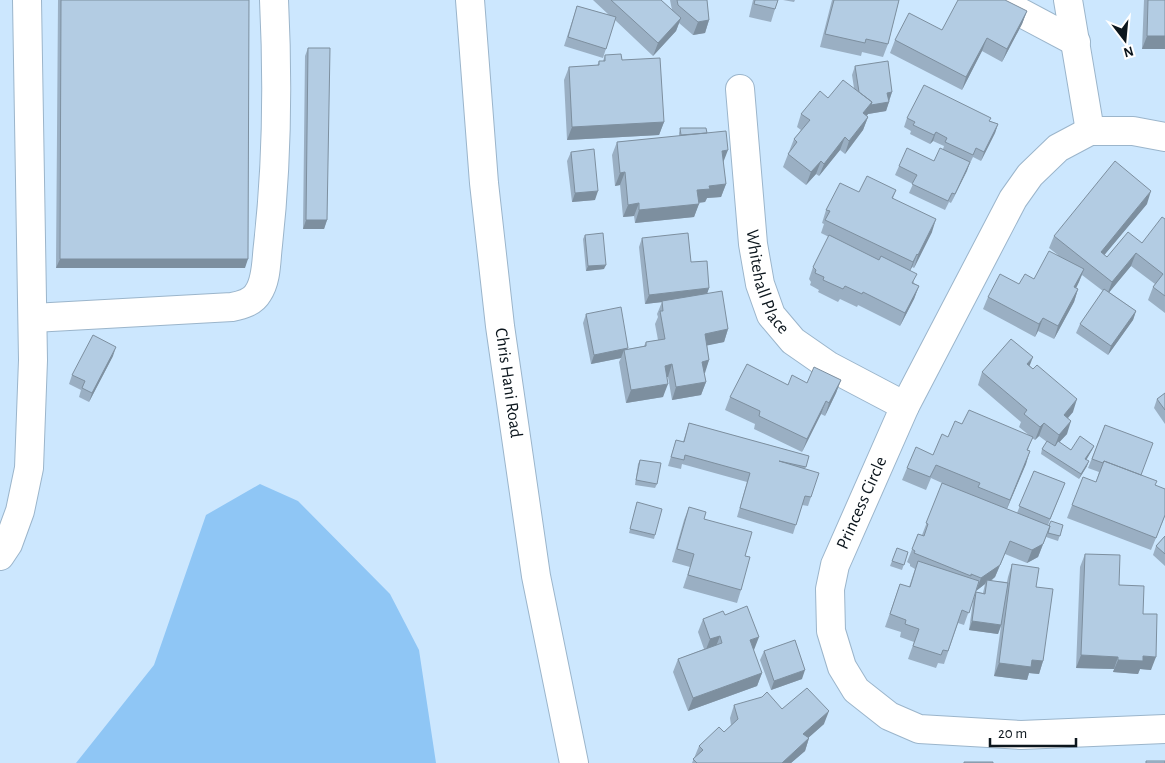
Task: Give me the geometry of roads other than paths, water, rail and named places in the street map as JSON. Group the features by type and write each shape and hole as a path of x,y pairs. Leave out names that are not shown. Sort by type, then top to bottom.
{"street":[{"path":"0,556 8,544 20,511 29,468 34,360 27,0"},
{"path":"33,318 232,307 247,303 258,294 264,280 274,194 276,49 274,0"},
{"name":"Chris Hani Road","path":"470,0 484,183 501,336 536,576 574,763"},
{"path":"997,0 1076,42"},
{"path":"1068,0 1090,131"},
{"name":"Whitehall Place","path":"740,89 753,244 760,284 771,316 793,341 829,366 905,406"},
{"name":"Princess Circle","path":"1165,137 1133,131 1090,131 1058,148 1030,175 1013,199 905,406 835,564 830,589 830,631 842,667 856,690 889,716 919,729 1021,735 1165,729"}],"water":[{"path":"260,484 298,501 390,594 419,650 436,763 76,763 154,665 206,515"}]}
